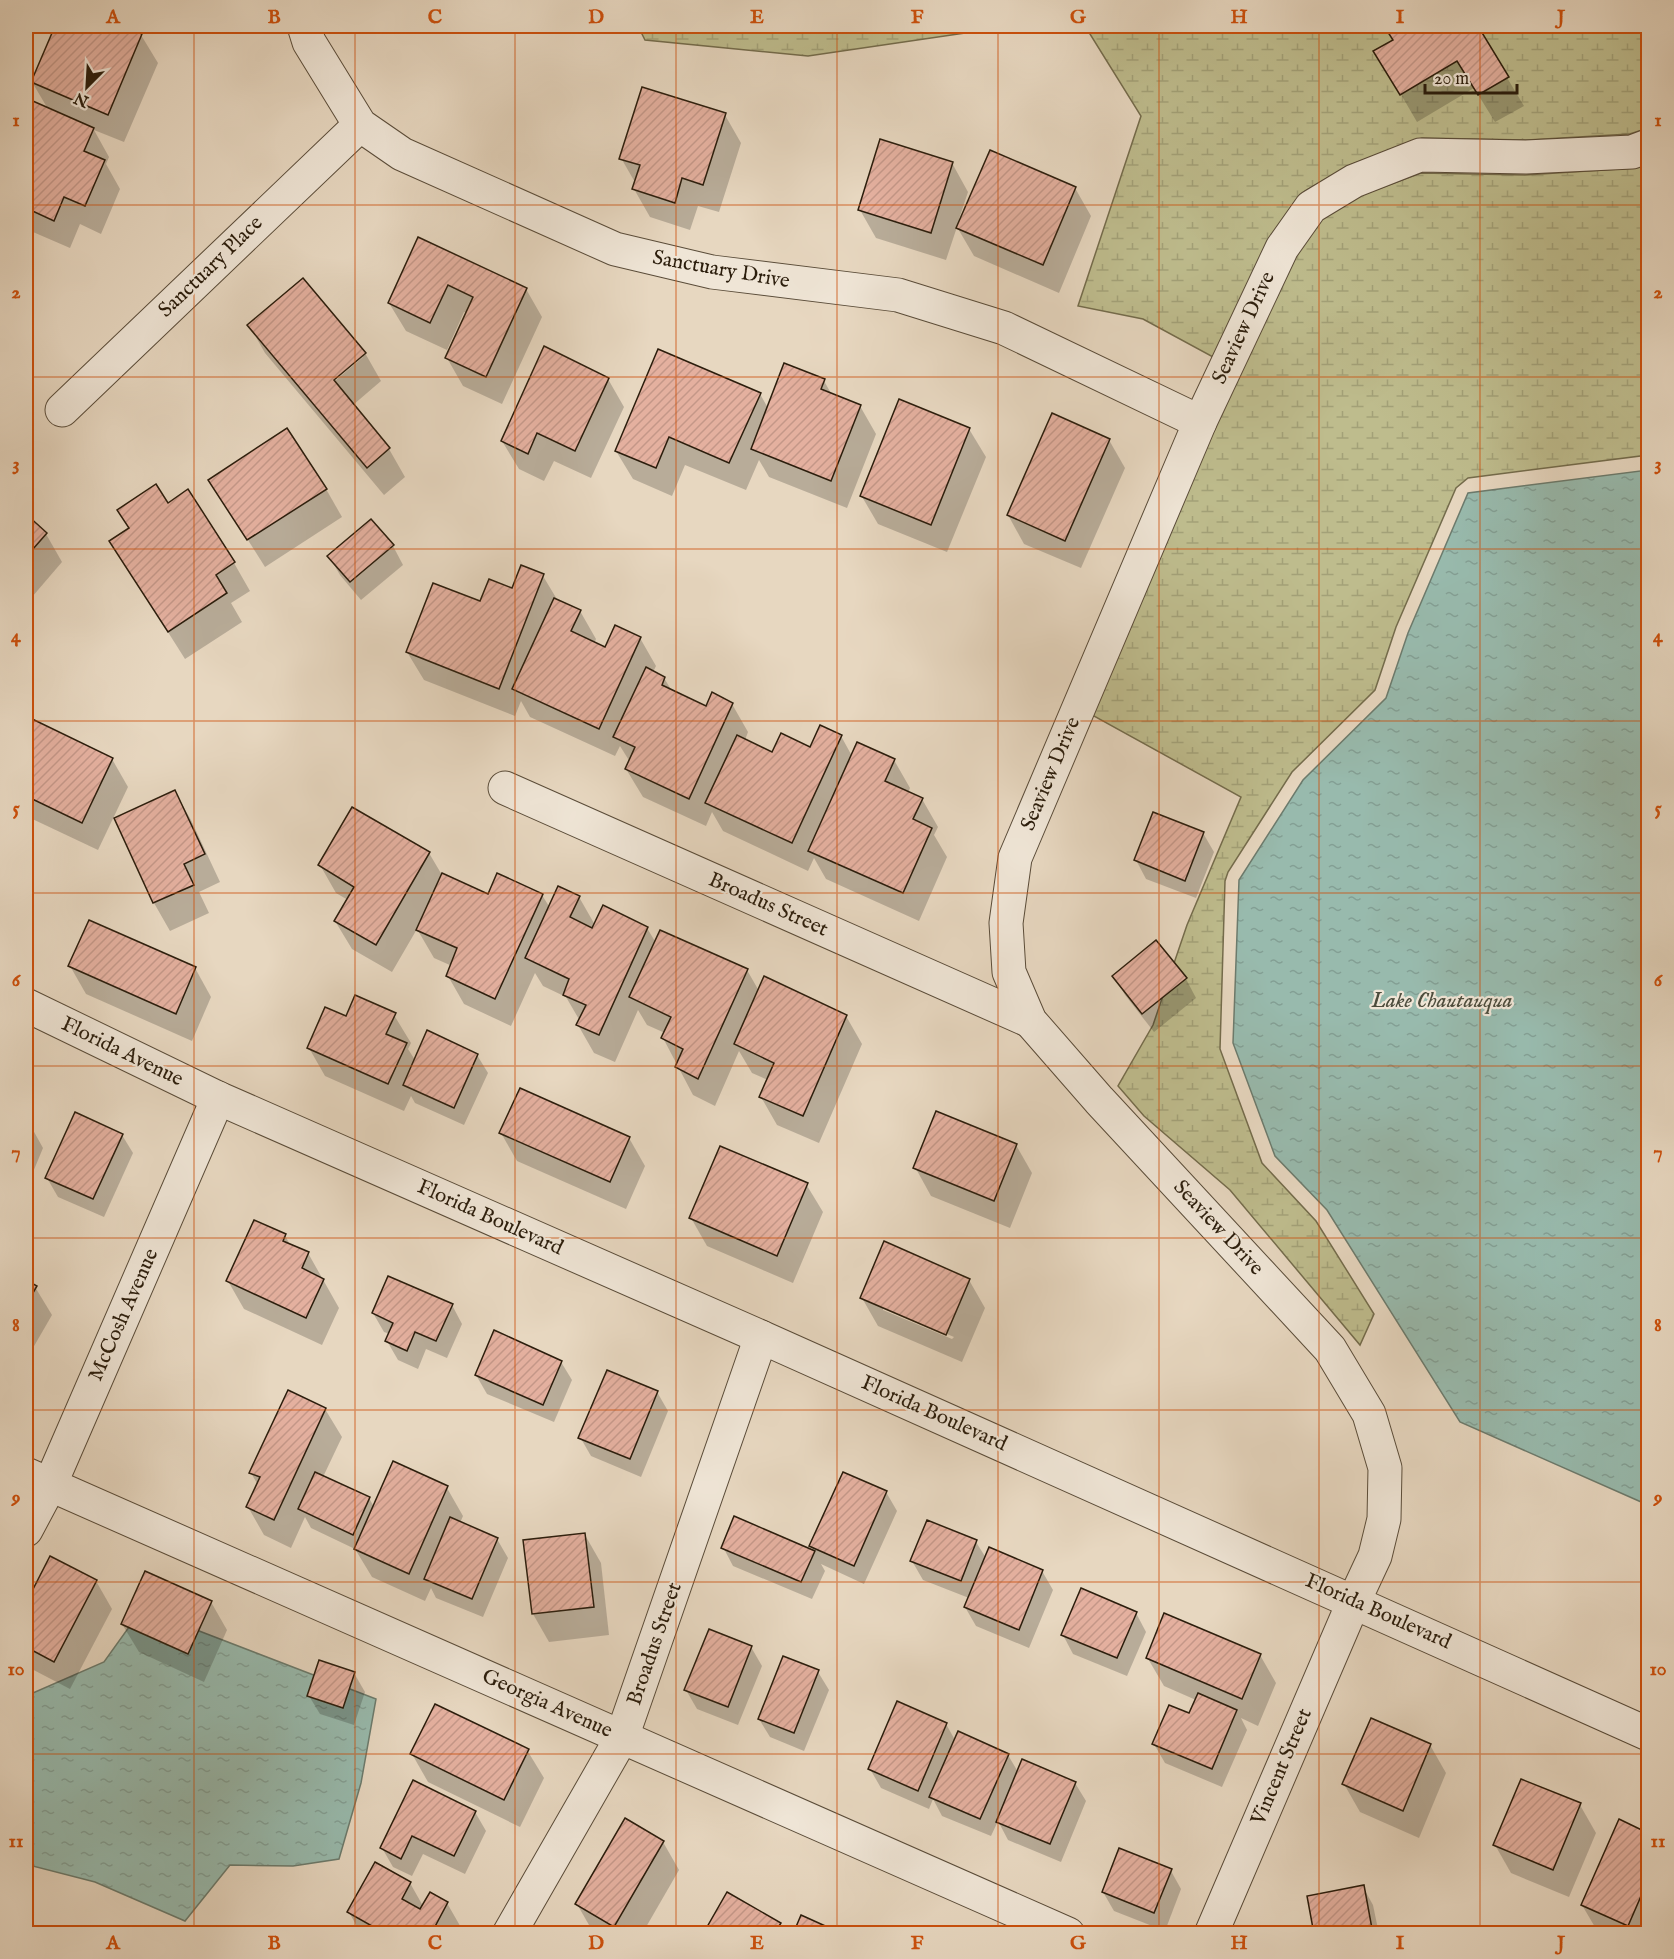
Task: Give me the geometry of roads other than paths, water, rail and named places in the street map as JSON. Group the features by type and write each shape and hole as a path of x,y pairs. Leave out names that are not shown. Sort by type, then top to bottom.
{"street":[{"name":"Sanctuary Drive","path":"304,26 309,42 360,125 402,154 615,249 712,272 898,296 1004,328 1200,422"},
{"name":"Sanctuary Place","path":"62,410 360,125"},
{"name":"Seaview Drive","path":"1354,1601 1376,1556 1384,1520 1385,1468 1369,1414 1330,1349 1099,1100 1030,1022 1009,972 1006,923 1015,858 1200,422 1282,248 1311,207 1354,181 1420,155 1526,157 1632,152 1648,146"},
{"name":"Broadus Street","path":"505,788 1030,1022"},
{"name":"Florida Avenue","path":"26,1005 218,1098"},
{"name":"Florida Boulevard","path":"218,1098 761,1337 1648,1734"},
{"name":"McCosh Avenue","path":"26,1530 38,1480 218,1098"},
{"name":"Broadus Street","path":"509,1934 622,1737 761,1337"},
{"name":"Georgia Avenue","path":"38,1480 1068,1934"},
{"name":"Vincent Street","path":"1211,1934 1354,1601"}],"water":[{"name":"Lake Chautauqua","path":"1648,470 1648,1505 1460,1422 1327,1210 1275,1156 1233,1043 1239,880 1303,780 1386,698 1408,633 1468,493"},
{"path":"142,1609 376,1699 361,1783 339,1859 293,1866 230,1865 185,1921 95,1882 33,1866 26,1874 26,1696 104,1662"}]}
